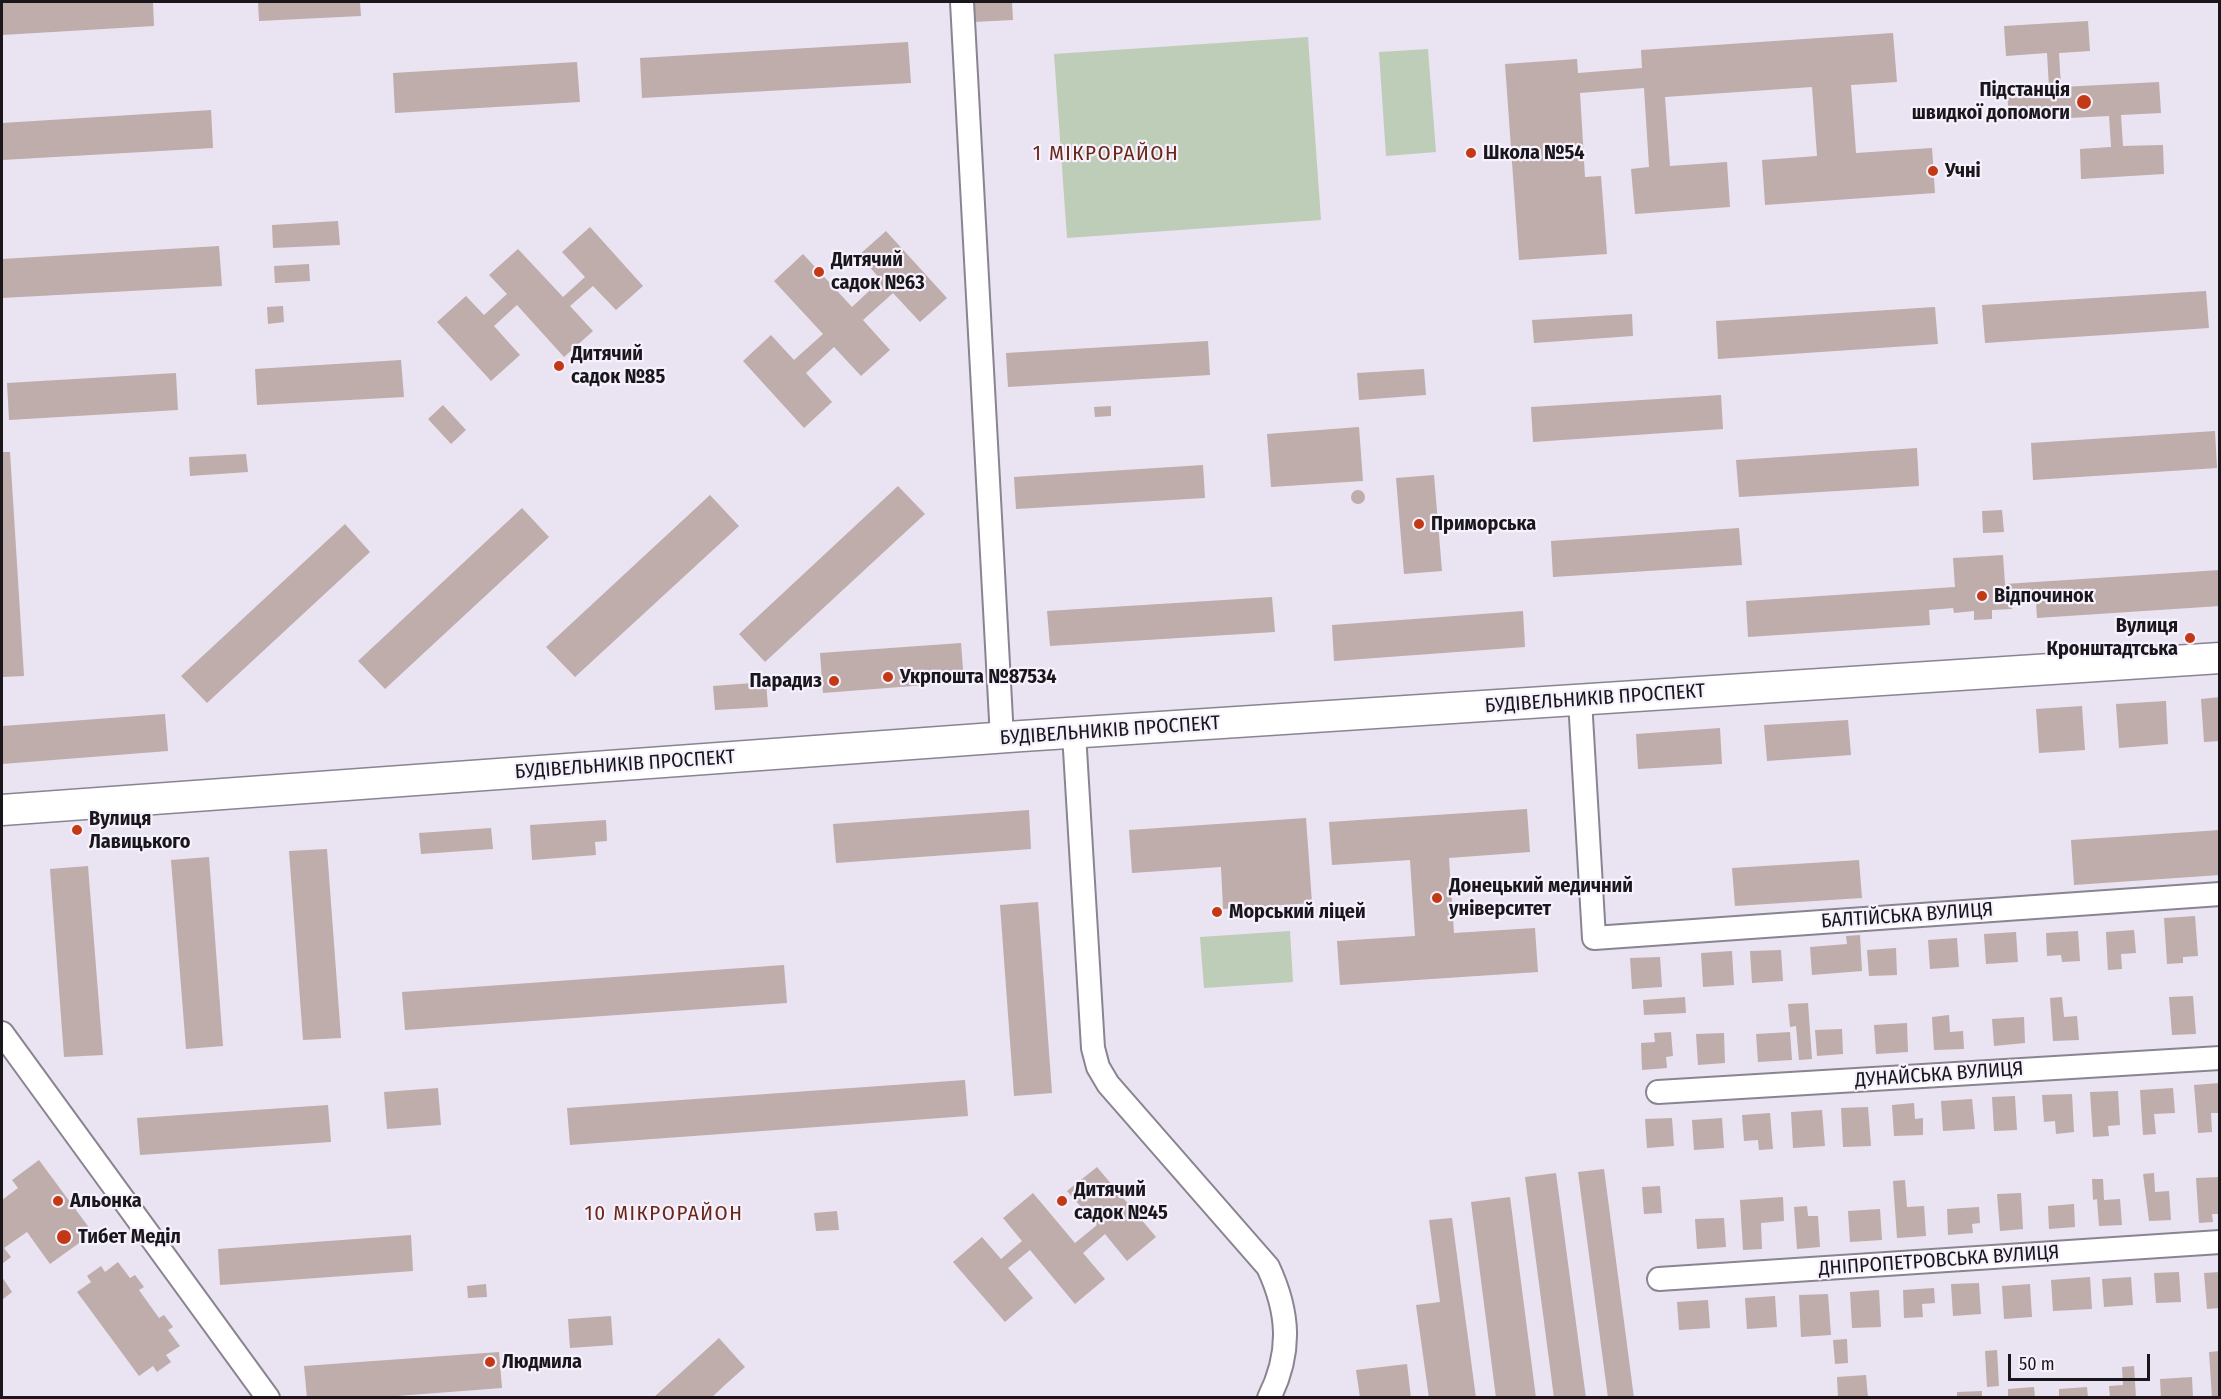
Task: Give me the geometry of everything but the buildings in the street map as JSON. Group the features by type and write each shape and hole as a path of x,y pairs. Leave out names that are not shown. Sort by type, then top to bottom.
{"main road":[{"name":"БУДІВЕЛЬНИКІВ ПРОСПЕКТ","path":"2,810 1074,733 2220,658"}],"street":[{"path":"962,2 1002,738"},
{"name":"БАЛТІЙСЬКА ВУЛИЦЯ","path":"1580,700 1594,938 2220,894"},
{"path":"1074,733 1093,1048 1098,1067 1107,1084 1268,1267 1284,1309 1286,1344 1281,1371 1269,1398"},
{"path":"2,1033 268,1398"},
{"name":"ДУНАЙСЬКА ВУЛИЦЯ","path":"1658,1092 2220,1058"},
{"name":"ДНІПРОПЕТРОВСЬКА ВУЛИЦЯ","path":"1659,1279 2220,1242"}],"green space":[{"path":"1308,37 1321,220 1067,238 1054,54"},
{"path":"1428,49 1436,152 1386,156 1379,52"},
{"path":"1290,931 1293,982 1204,988 1200,937"}],"place":[{"name":"Підстанція швидкої допомоги","path":"2084,102"},
{"name":"Школа №54","path":"1471,153"},
{"name":"Учні","path":"1933,171"},
{"name":"Дитячий садок №63","path":"819,272"},
{"name":"Дитячий садок №85","path":"559,366"},
{"name":"Приморська","path":"1419,524"},
{"name":"Відпочинок","path":"1982,596"},
{"name":"Вулиця Кронштадтська","path":"2190,638"},
{"name":"Укрпошта №87534","path":"888,677"},
{"name":"Парадиз","path":"834,681"},
{"name":"Вулиця Лавицького","path":"77,830"},
{"name":"Донецький медичний університет","path":"1437,898"},
{"name":"Морський ліцей","path":"1217,912"},
{"name":"Альонка","path":"58,1201"},
{"name":"Дитячий садок №45","path":"1062,1201"},
{"name":"Тибет Меділ","path":"64,1237"},
{"name":"Людмила","path":"490,1362"}],"district":[{"name":"1 МІКРОРАЙОН","path":"1106,154"},
{"name":"10 МІКРОРАЙОН","path":"664,1214"}]}
